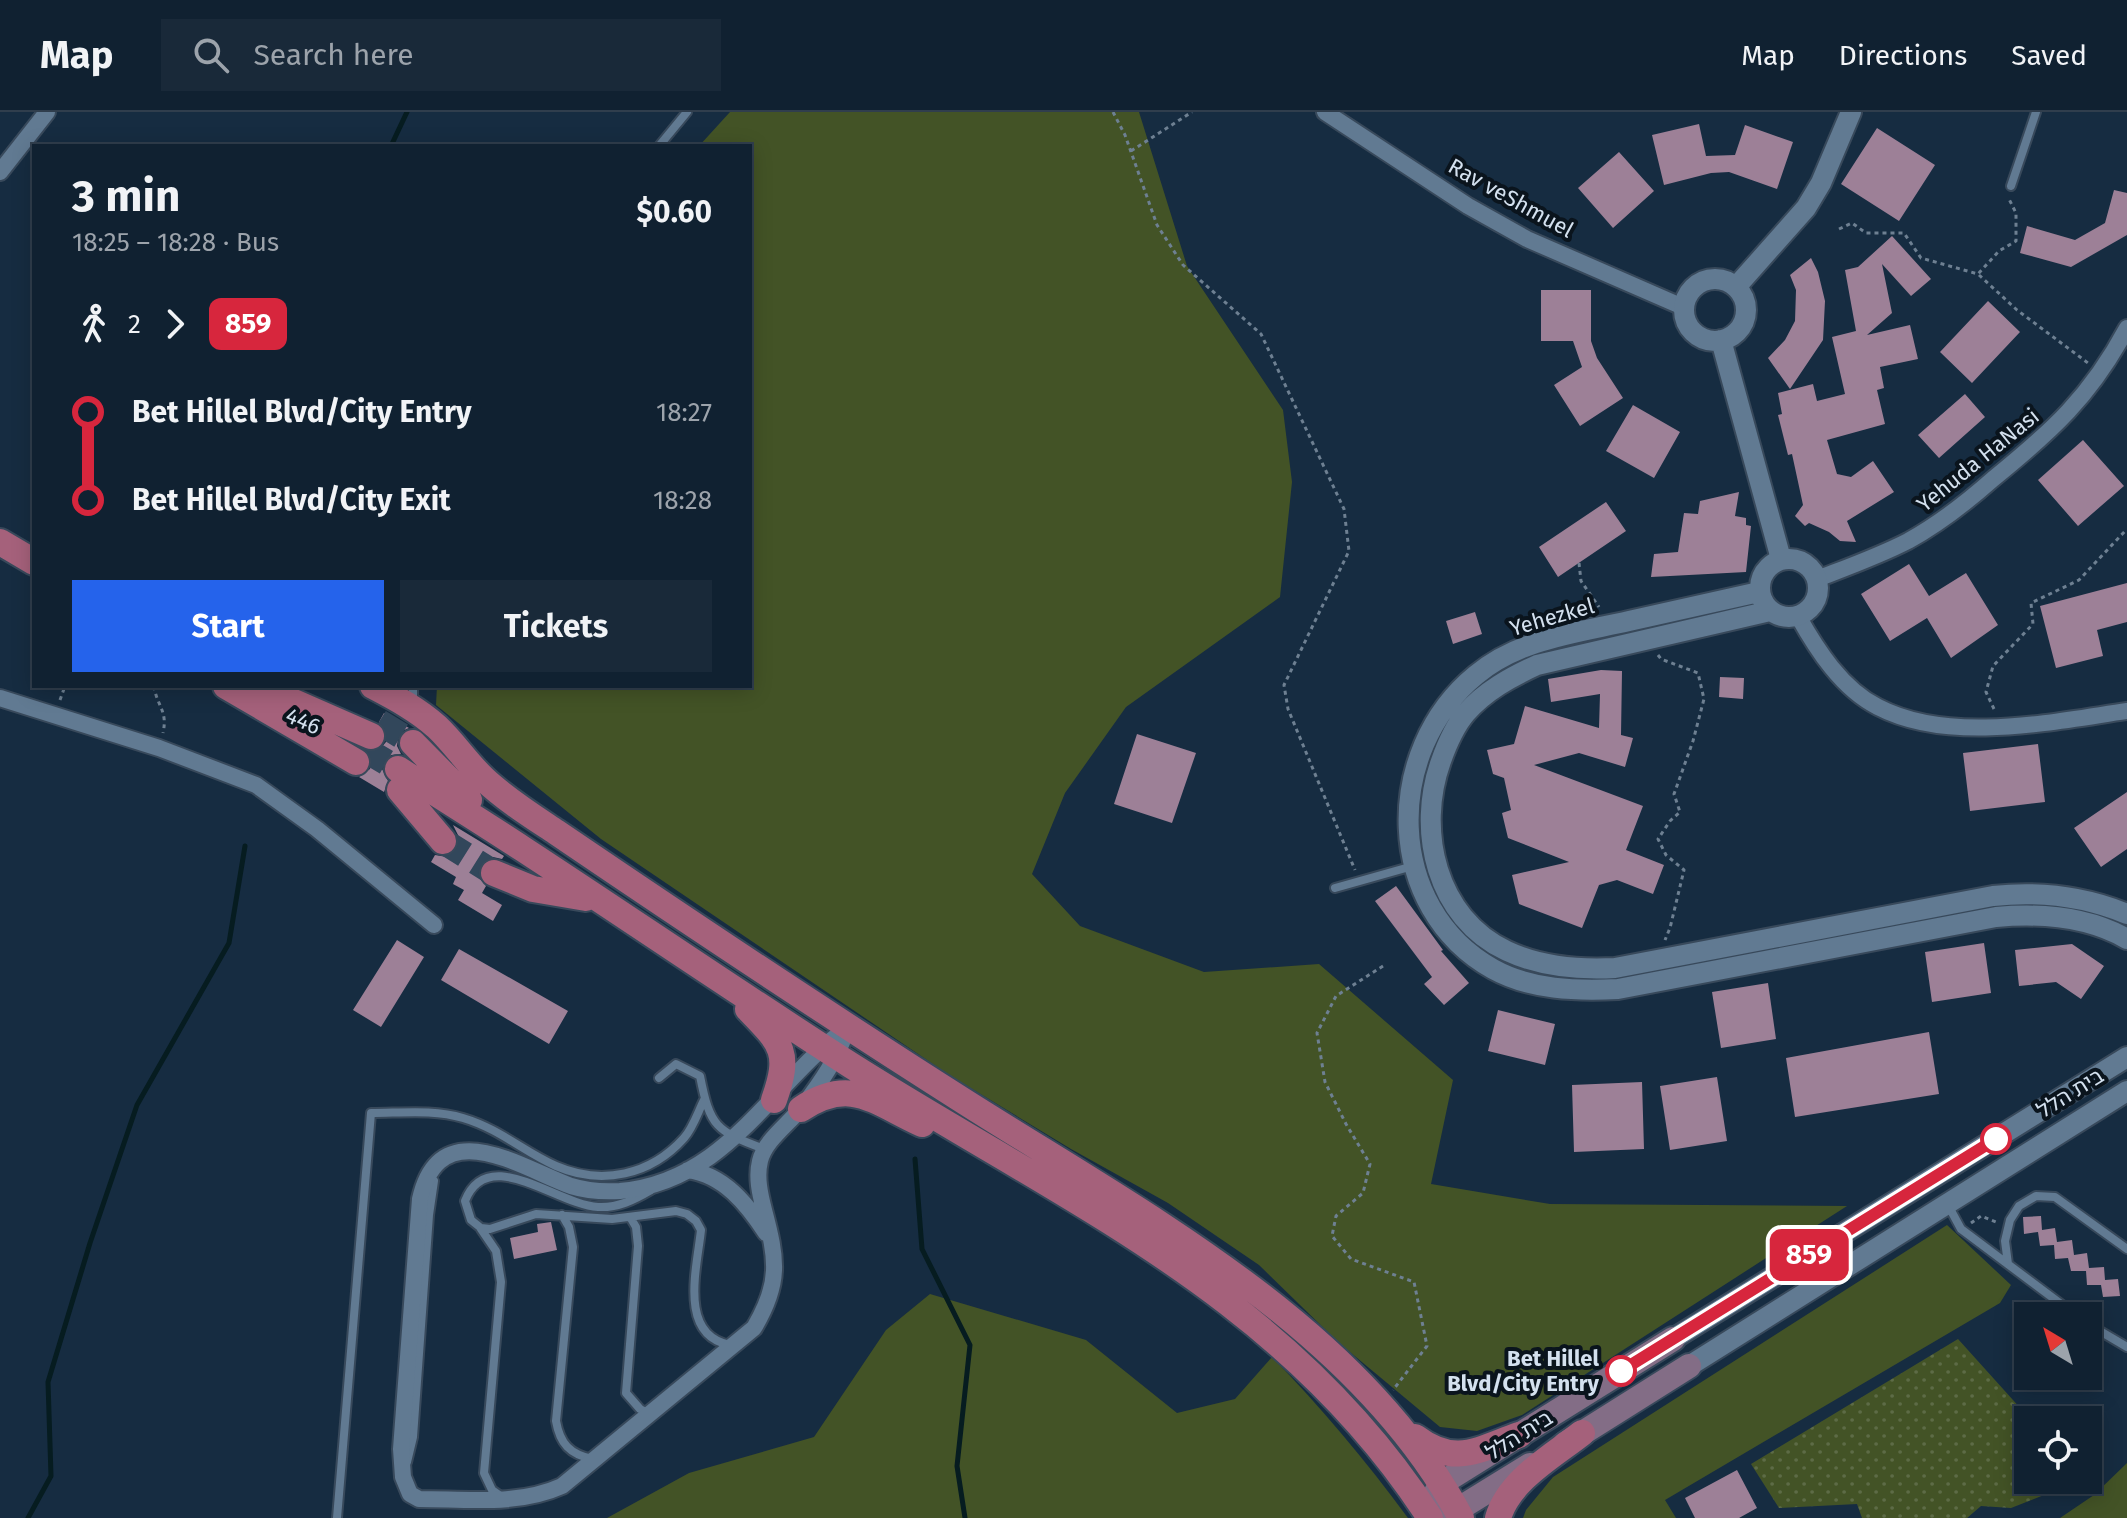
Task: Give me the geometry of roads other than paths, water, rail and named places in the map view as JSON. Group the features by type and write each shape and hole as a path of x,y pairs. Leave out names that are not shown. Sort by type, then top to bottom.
{"main road":[{"path":"0,542 32,561"},
{"path":"0,563 32,580"},
{"path":"380,688 413,697 483,778 521,807 848,1027 1222,1266 1297,1326 1426,1445 1446,1455 1462,1454 1519,1435"},
{"name":"446","path":"248,689 368,742"},
{"path":"402,768 469,800 616,912"},
{"path":"402,768 443,841"},
{"path":"402,768 616,912"},
{"path":"402,768 830,1051 1171,1260 1292,1355 1352,1415 1427,1514"},
{"path":"494,873 533,889 593,899"},
{"path":"718,978 774,1036 783,1056 783,1075 774,1100"},
{"path":"801,1109 819,1097 834,1092 856,1093 1028,1171"},
{"name":"בית הלל","path":"1459,1514 1582,1433 1680,1351"},
{"name":"בית הלל","path":"1442,1483 1519,1435 1680,1351"},
{"path":"1389,1414 1442,1483 1459,1514 1427,1514"},
{"path":"1498,1518 1509,1496 1523,1480 1582,1433"},
{"path":"1427,1514 1442,1483"}],"street":[{"path":"0,172 47,112"},
{"name":"Rav veShmuel","path":"1325,112 1468,206 1527,239 1683,307"},
{"path":"1736,287 1806,208 1821,183 1851,112"},
{"path":"1704,281 1726,281 1736,287 1745,304 1743,323 1730,337 1702,339 1693,333 1684,317 1683,307 1694,287 1704,281"},
{"name":"Yehuda HaNasi","path":"1817,579 1911,539 1970,499 2074,409 2127,328"},
{"path":"1721,340 1781,559"},
{"path":"1781,559 1804,562 1817,579 1815,601 1798,616 1783,617 1765,602 1759,584 1767,568 1781,559"},
{"name":"Yehezkel","path":"1765,602 1604,626 1526,645 1477,674 1449,699 1430,730 1409,790 1407,822 1414,866 1433,911 1450,935 1494,970 1521,980 1553,988 1618,989 1996,917 2068,918 2095,925 2127,939"},
{"name":"Yehezkel","path":"1765,602 1646,639 1537,665 1512,676 1466,713 1449,739 1431,793 1429,822 1435,860 1452,900 1467,921 1505,950 1556,967 1589,969 1615,968 2019,893 2072,897 2127,914"},
{"path":"1798,616 1833,668 1876,706 1902,717 1933,725 2002,726 2127,711"},
{"path":"0,698 159,748 256,785 317,829 434,925"},
{"path":"1414,866 1435,860"},
{"path":"1826,927 1829,948"},
{"path":"773,1244 756,1219 727,1187 708,1174 680,1174 622,1191 597,1192 575,1187 480,1150 468,1150 445,1159 427,1178 420,1199 401,1449 406,1489 419,1499 505,1499 547,1493 562,1486 595,1460 754,1328 771,1295 776,1276 773,1244 760,1192 760,1161 764,1149 801,1109 830,1051 848,1027"},
{"path":"680,1174 734,1138 830,1051"},
{"name":"בית הלל","path":"1680,1351 2127,1057"},
{"name":"בית הלל","path":"1680,1351 1948,1205 2127,1091"},
{"path":"2100,1108 2127,1101"}],"lane":[{"path":"661,144 687,112"},
{"path":"2011,186 2036,112"},
{"path":"1335,888 1414,866"},
{"path":"659,1078 676,1064 700,1076 706,1109 716,1123 734,1138 764,1149"},
{"path":"337,1518 371,1113 426,1112 462,1117 506,1135 556,1166 601,1177 637,1172 665,1156 686,1135 704,1100"},
{"path":"505,1499 492,1490 484,1473 501,1282 496,1251 481,1228 471,1220 465,1201 475,1184 496,1176 518,1179 559,1197 597,1207 625,1203 680,1174"},
{"path":"2008,1264 2005,1241 2009,1227 2019,1206 2036,1196 2055,1197 2127,1249"},
{"path":"1948,1205 1961,1229 2058,1302"},
{"path":"481,1228 501,1227 536,1214 594,1219 676,1211 687,1214 701,1230 694,1306 697,1320 716,1341 736,1346"},
{"path":"562,1215 569,1227 573,1247 556,1421 558,1436 570,1451 595,1460"},
{"path":"630,1217 636,1227 638,1246 626,1393 640,1409 652,1414"},
{"path":"2102,1332 2127,1347"}],"waterway":[{"path":"392,144 407,112"},
{"path":"28,1518 51,1476 48,1382 90,1243 137,1105 229,943 245,846"},
{"path":"915,1159 922,1249 970,1345 957,1466 965,1518"}],"tunnel":[{"path":"379,722 413,743"},
{"path":"364,749 398,769"},
{"path":"443,841 494,873"}],"place":[{"name":"Bet Hillel Blvd/City Entry","path":"1621,1371"}]}
